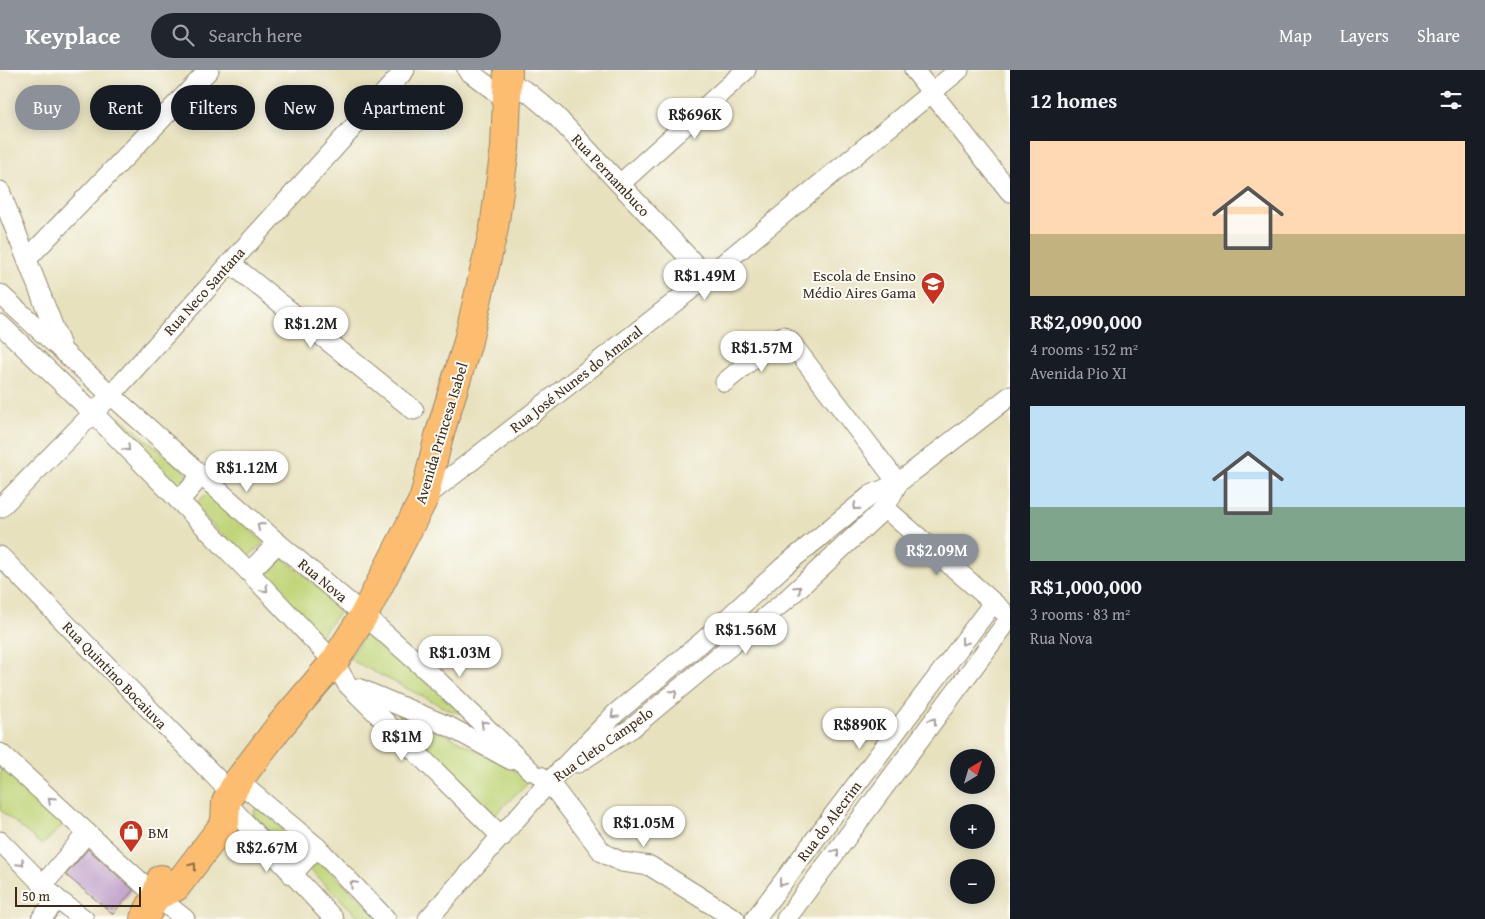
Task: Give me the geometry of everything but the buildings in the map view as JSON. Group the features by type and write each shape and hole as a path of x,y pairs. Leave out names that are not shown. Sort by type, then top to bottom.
{"main road":[{"name":"Avenida Princesa Isabel","path":"150,907 162,876 212,811 232,792 284,720 340,673 364,614 424,498 439,436 467,345 494,228 505,148 509,79"}],"street":[{"path":"27,258 209,70"},
{"name":"Rua Neco Santana","path":"0,508 110,395 405,70"},
{"name":"Rua Pernambuco","path":"467,70 509,79 555,115 708,277"},
{"path":"620,184 746,70"},
{"path":"914,70 1010,192"},
{"name":"Rua José Nunes do Amaral","path":"424,498 708,277 959,70"},
{"path":"0,191 63,351"},
{"path":"230,263 414,410"},
{"name":"Rua Nova","path":"0,294 110,395 278,543 364,614 434,677 531,771"},
{"name":"Rua Nova","path":"0,324 93,413 249,572 340,673 502,836"},
{"path":"19,342 34,324"},
{"path":"725,382 778,338 782,336 789,340 898,483"},
{"name":"Rua Cleto Campelo","path":"428,919 549,782 616,713 704,640 783,567 871,495 898,483 1010,396"},
{"path":"179,501 202,475"},
{"name":"Rua Cleto Campelo","path":"549,782 632,728 787,599 885,508 898,483"},
{"path":"885,508 1010,618"},
{"path":"249,572 278,543"},
{"name":"Rua Quintino Bocaiuva","path":"0,556 232,792"},
{"name":"Rua do Alecrim","path":"755,919 994,603"},
{"name":"Rua do Alecrim","path":"786,919 1010,618"},
{"name":"Rua Nova","path":"340,673 450,727 549,782 602,852 622,862 650,866 735,919"},
{"path":"887,743 908,756"},
{"path":"0,753 87,833 150,907 185,919"},
{"path":"232,792 317,847 386,919"},
{"path":"232,792 292,875 334,919"},
{"path":"43,885 87,833"},
{"path":"0,842 56,899 84,919"},
{"path":"292,875 317,847"},
{"path":"41,919 56,899"}],"green space":[{"path":"120,417 190,476 177,492 115,432"},
{"path":"209,491 264,543 245,559 194,506"},
{"path":"283,558 343,608 320,636 264,578"},
{"path":"367,631 463,714 449,710 349,659"},
{"path":"394,707 531,779 495,815 398,715"},
{"path":"0,767 66,822 42,845 0,810"},
{"path":"258,807 302,846 299,850 292,852 253,815"},
{"path":"319,861 382,919 361,919 311,871 312,866"}],"place":[{"name":"Escola de Ensino Médio Aires Gama","path":"933,305"},
{"name":"BM","path":"131,853"}]}
